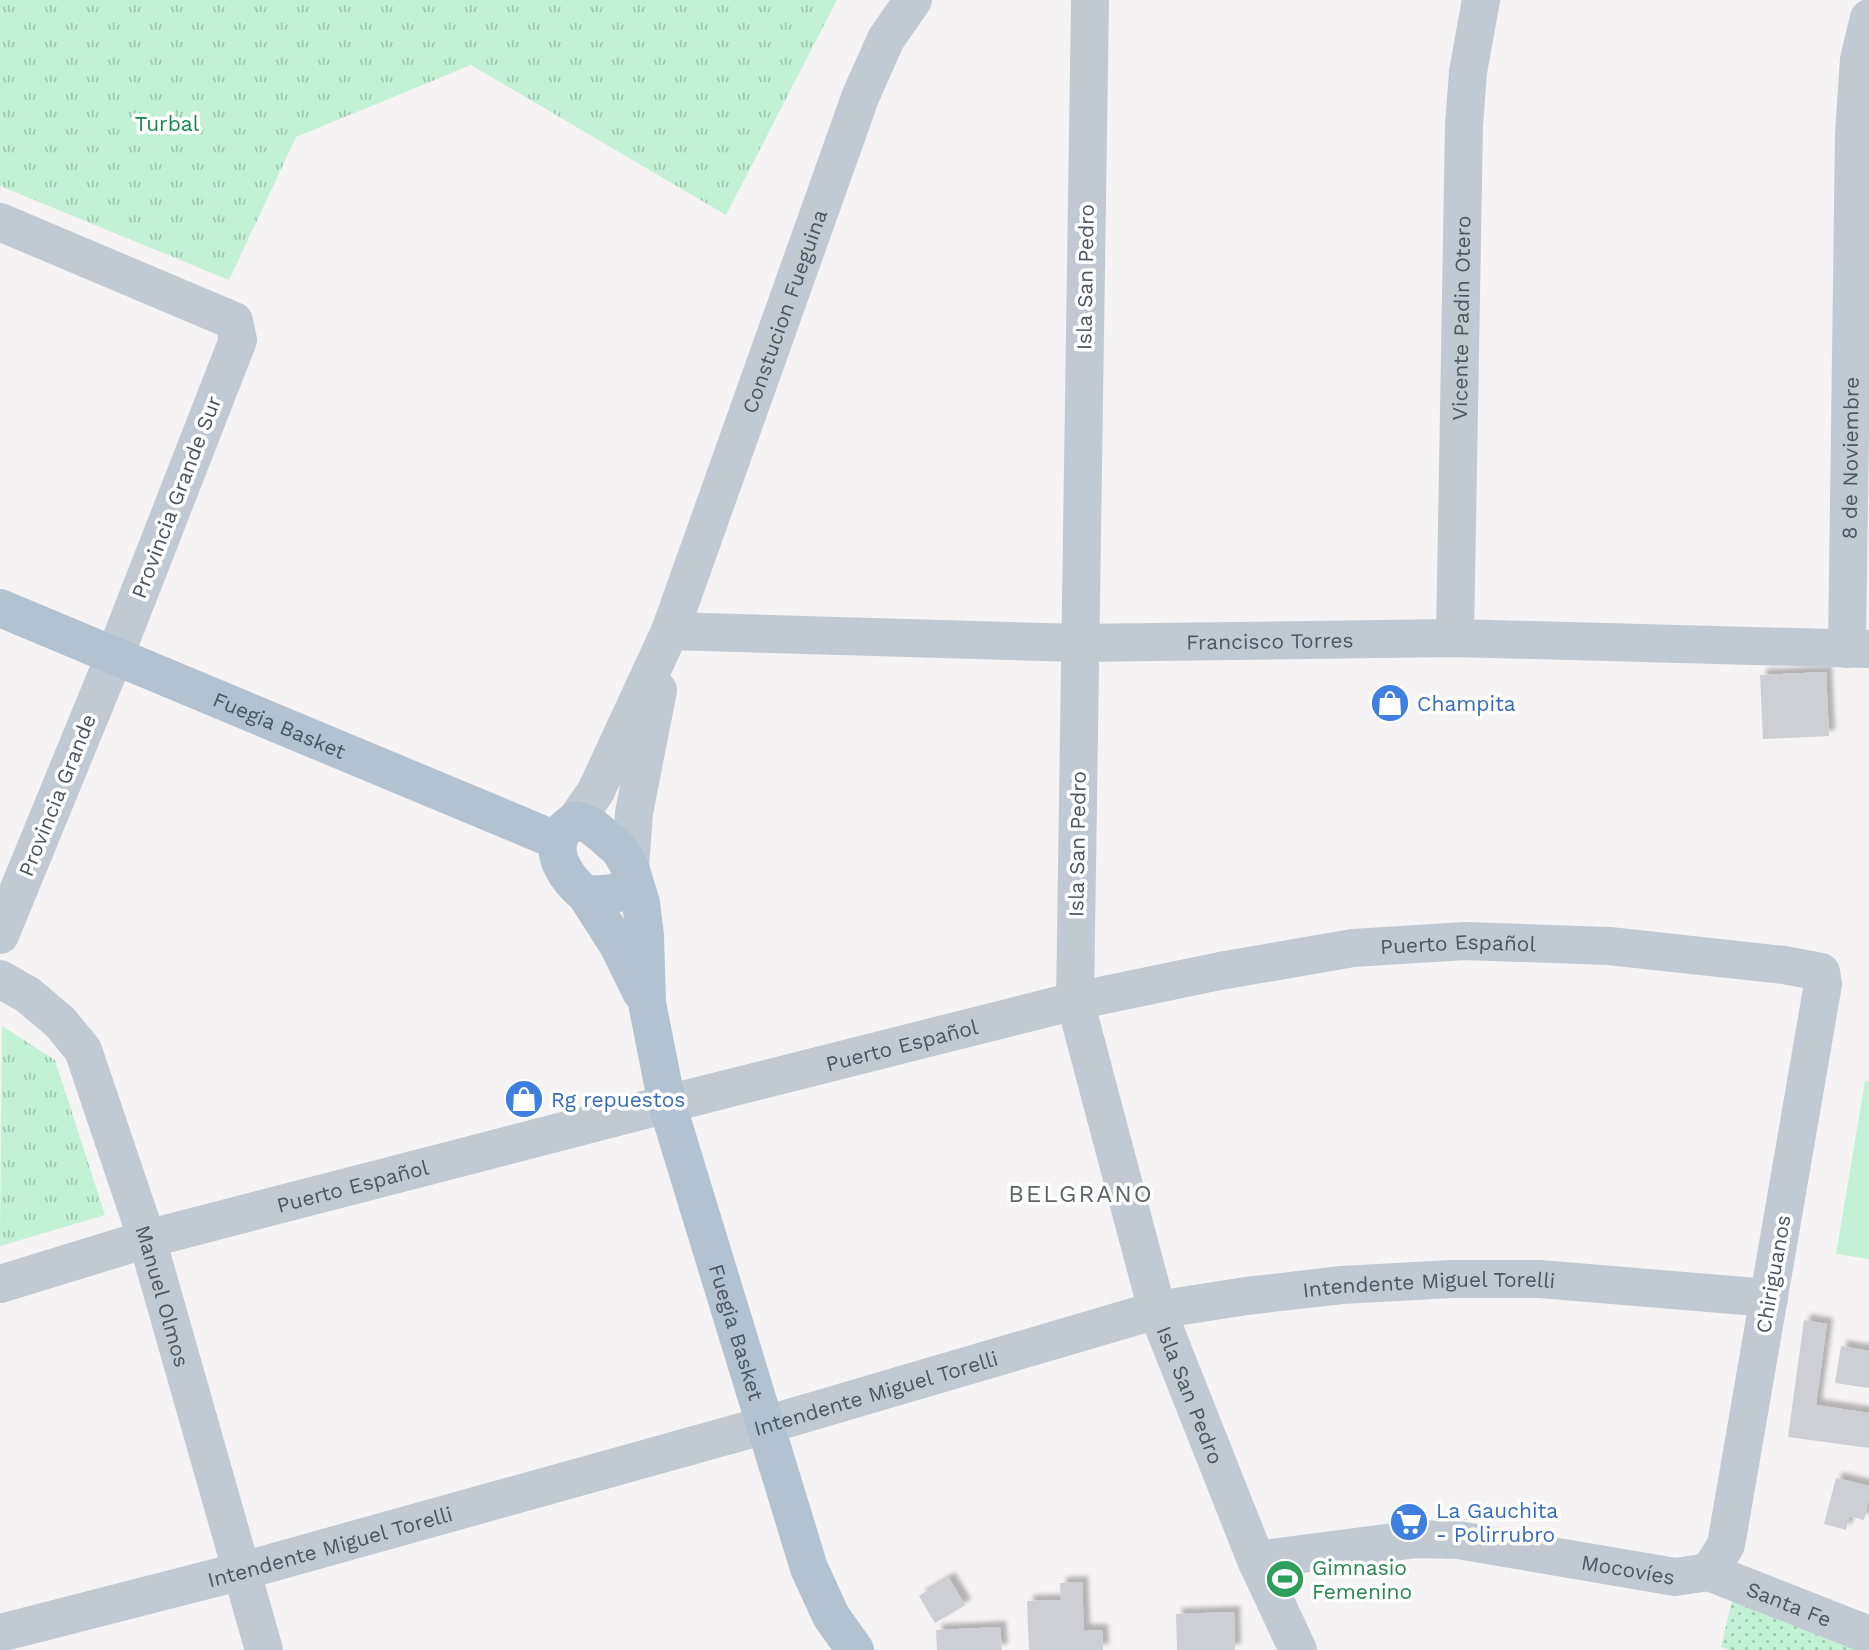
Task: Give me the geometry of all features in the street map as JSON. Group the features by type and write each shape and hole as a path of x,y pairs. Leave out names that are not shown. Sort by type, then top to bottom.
{"main road":[{"name":"Fuegia Basket","path":"0,608 567,831"},
{"path":"592,825 619,849 631,873 618,893 586,895 570,883 560,863 567,831 592,825"},
{"name":"Fuegia Basket","path":"631,873 642,903 647,1003 667,1104 809,1568 831,1616 855,1650"},
{"name":"Fuegia Basket","path":"586,895 618,945 647,1003"}],"street":[{"name":"Constucion Fueguina","path":"670,631 861,95 886,39 913,0"},
{"name":"Isla San Pedro","path":"1090,0 1075,1001 1157,1310 1256,1560 1298,1650"},
{"name":"Vicente Padin Otero","path":"1455,638 1464,125 1468,72 1481,0"},
{"name":"8 de Noviembre","path":"1858,649 1854,134 1859,59 1869,18"},
{"name":"Provincia Grande Sur","path":"0,222 234,321 238,340 115,655"},
{"name":"Francisco Torres","path":"670,631 1079,643 1455,638 1858,649"},
{"path":"567,831 596,791 670,631"},
{"path":"631,873 634,813 670,631"},
{"name":"Provincia Grande","path":"0,935 115,655"},
{"name":"Puerto Español","path":"0,1284 147,1239 1075,1001 1220,971 1353,948 1465,941 1608,946 1784,965 1821,972"},
{"name":"Chiriguanos","path":"1709,1572 1726,1545 1823,984 1821,972"},
{"name":"Manuel Olmos","path":"0,979 28,995 60,1022 83,1050 147,1239 264,1650"},
{"name":"Intendente Miguel Torelli","path":"0,1633 243,1571 766,1425 1157,1310 1342,1285 1452,1279 1539,1279 1769,1298"},
{"name":"Mocovíes","path":"1256,1560 1431,1539 1458,1540 1675,1577 1709,1572"},
{"name":"Santa Fe","path":"1709,1572 1869,1635"}],"green space":[{"name":"Turbal","path":"0,0 837,0 726,215 471,65 296,137 229,280 0,186"},
{"path":"2,1026 55,1060 105,1215 0,1246"},
{"path":"1865,1081 1869,1082 1869,1259 1836,1254"},
{"path":"1732,1601 1869,1650 1730,1650 1721,1647"}],"building":[{"path":"1826,672 1829,736 1763,739 1760,675"},
{"path":"1804,1320 1827,1324 1816,1405 1869,1413 1869,1448 1788,1437"},
{"path":"1841,1346 1869,1351 1869,1388 1835,1383"},
{"path":"1836,1478 1869,1486 1864,1520 1849,1516 1846,1530 1824,1524"},
{"path":"949,1578 965,1605 935,1623 919,1596"},
{"path":"1082,1582 1084,1630 1102,1630 1103,1650 1029,1650 1027,1601 1061,1600 1060,1583"},
{"path":"1234,1612 1235,1650 1177,1650 1176,1614"},
{"path":"1000,1627 1002,1650 937,1650 936,1630"}],"place":[{"name":"Champita","path":"1390,703"},
{"name":"Rg repuestos","path":"524,1099"},
{"name":"La Gauchita - Polirrubro","path":"1409,1522"},
{"name":"Gimnasio Femenino","path":"1285,1579"}],"district":[{"name":"BELGRANO","path":"1081,1194"}]}
